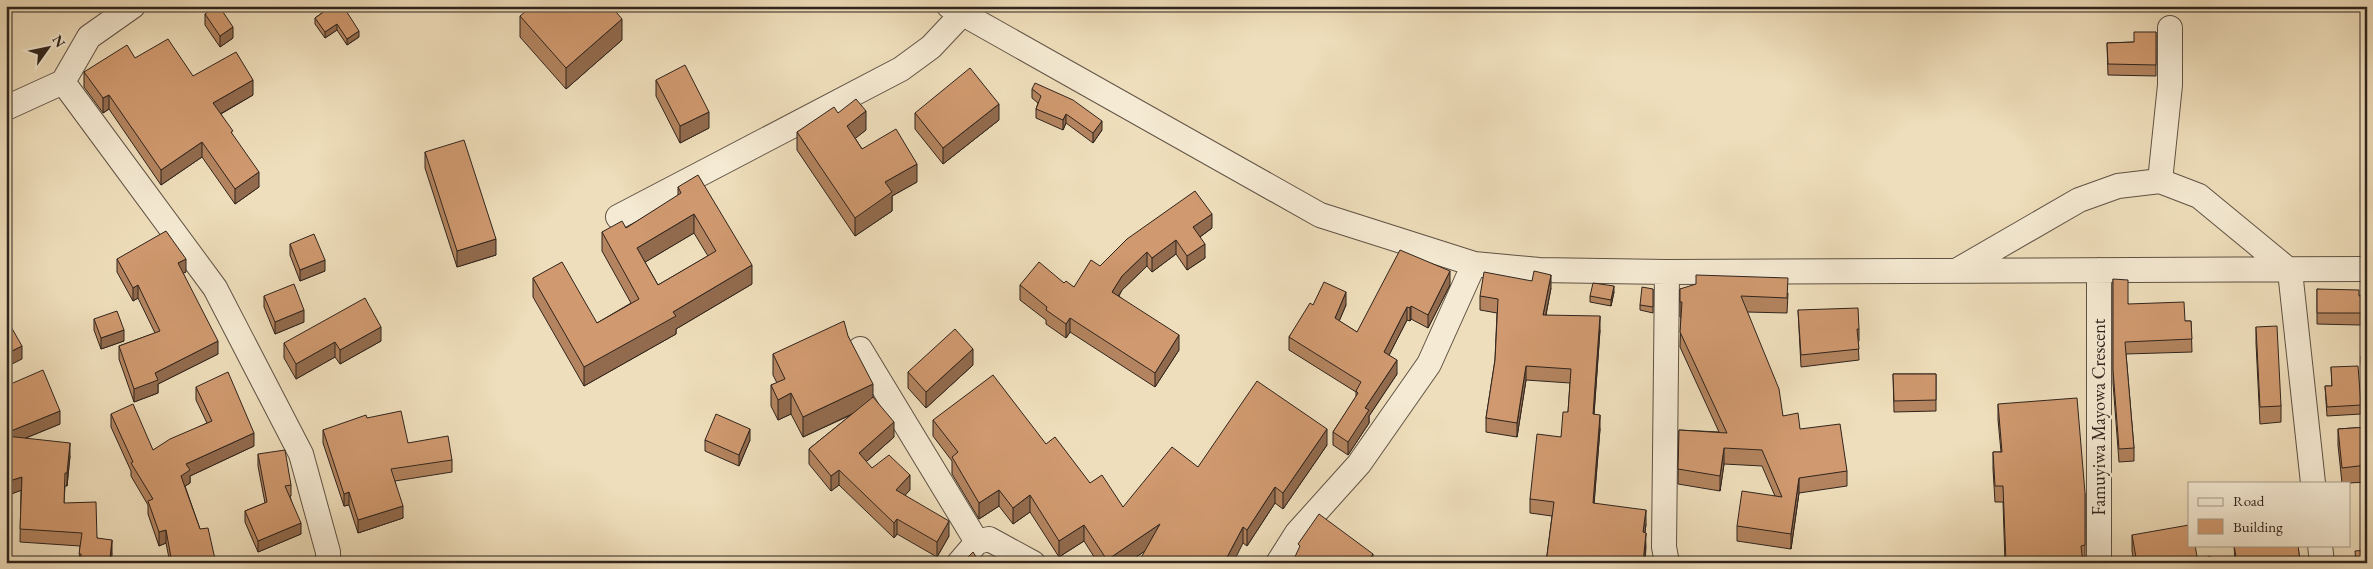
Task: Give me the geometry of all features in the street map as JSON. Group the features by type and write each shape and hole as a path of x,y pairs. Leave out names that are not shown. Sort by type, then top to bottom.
{"street":[{"path":"6,108 63,82 89,37 133,6"},
{"path":"618,217 901,69 931,47 956,10 1320,215 1474,264 1539,270 1668,272 2367,269"},
{"path":"2160,181 2170,85 2170,28"},
{"path":"63,82 215,288 302,454 328,552 328,563"},
{"path":"1955,271 2079,200 2118,186 2160,181 2199,196 2290,270 2313,482"},
{"path":"1278,563 1297,533 1359,464 1429,364 1474,264"},
{"name":"Famuyiwa Mayowa Crescent","path":"2099,270 2100,563"},
{"path":"1667,563 1664,547 1668,272"},
{"path":"860,349 977,542"},
{"path":"959,563 977,542 989,539 1033,563"},
{"path":"2320,546 2322,563"}],"building":[{"path":"219,6 233,27 220,36 205,14"},
{"path":"332,6 343,6 359,31 347,39 337,24 325,32 315,18"},
{"path":"532,6 611,6 622,19 566,68 520,16"},
{"path":"2134,32 2156,32 2156,65 2108,64 2107,43 2134,42"},
{"path":"168,39 193,76 236,52 253,80 213,103 259,172 235,189 202,142 161,170 109,95 103,98 84,72 127,45 135,58"},
{"path":"685,65 709,112 680,126 656,80"},
{"path":"970,68 999,104 943,148 915,113"},
{"path":"1035,83 1073,100 1102,121 1093,133 1066,114 1063,120 1036,109 1041,96 1032,89"},
{"path":"856,99 866,111 847,126 862,149 896,129 917,164 885,182 892,192 855,218 797,132 834,107 838,113"},
{"path":"464,140 496,239 457,251 425,152"},
{"path":"698,175 752,265 673,312 676,316 584,367 533,278 562,262 597,323 639,299 602,232 622,221 626,228 681,193 678,187","holes":["694,214 716,251 658,285 637,248"]},
{"path":"1195,191 1212,214 1193,227 1205,244 1187,256 1176,240 1152,258 1147,252 1122,276 1112,292 1179,335 1155,373 1070,318 1066,324 1046,310 1047,307 1020,285 1039,262 1064,283 1066,281 1074,287 1091,260 1100,266 1127,239"},
{"path":"166,231 186,259 178,263 218,341 155,373 158,380 134,389 119,346 160,331 138,285 133,288 117,259"},
{"path":"314,234 325,260 300,270 290,244"},
{"path":"1400,250 1450,271 1428,315 1411,306 1410,308 1407,307 1384,352 1397,360 1365,408 1369,410 1348,442 1333,432 1358,393 1356,391 1361,382 1289,337 1310,303 1313,305 1324,282 1346,292 1335,318 1357,332"},
{"path":"1534,271 1551,275 1543,315 1600,316 1593,414 1600,415 1593,503 1646,510 1643,532 1646,533 1643,563 1546,563 1554,502 1530,499 1537,434 1561,437 1563,412 1568,412 1571,369 1526,366 1517,423 1486,418 1495,360 1498,299 1480,296 1484,272 1532,281"},
{"path":"1696,275 1788,278 1787,298 1741,296 1779,389 1783,416 1798,413 1800,429 1840,424 1847,471 1799,478 1791,534 1737,526 1742,491 1782,497 1762,450 1724,448 1720,476 1678,469 1679,430 1727,433 1680,332 1682,302 1680,302 1680,289 1696,284"},
{"path":"2113,279 2128,280 2128,304 2184,302 2185,321 2191,321 2192,339 2125,342 2134,448 2119,449 2113,370"},
{"path":"1593,283 1614,286 1611,300 1590,296"},
{"path":"294,284 304,310 275,322 264,296"},
{"path":"1642,287 1653,289 1653,307 1640,305"},
{"path":"2317,289 2359,290 2359,296 2367,296 2367,313 2317,313"},
{"path":"365,298 381,327 340,350 335,342 296,364 284,343"},
{"path":"1858,308 1859,329 1857,329 1859,349 1801,355 1798,310"},
{"path":"117,311 124,330 101,338 94,319"},
{"path":"6,318 22,346 6,354"},
{"path":"844,321 848,336 873,384 803,417 791,393 778,400 771,385 785,379 773,354"},
{"path":"2277,326 2281,406 2260,407 2256,327"},
{"path":"955,329 973,349 926,392 908,372"},
{"path":"2367,355 2367,374 2364,374 2361,356"},
{"path":"2358,366 2361,405 2327,407 2325,386 2332,386 2331,367"},
{"path":"43,370 60,411 6,433 6,386"},
{"path":"228,372 254,433 186,464 190,470 181,476 200,529 208,528 215,559 201,563 172,563 166,530 159,532 148,501 153,499 131,463 133,462 111,414 133,404 153,450 170,439 212,421 196,387"},
{"path":"1893,374 1936,374 1936,400 1894,401"},
{"path":"993,375 1046,444 1055,437 1090,483 1102,475 1123,507 1172,447 1198,467 1257,381 1327,429 1283,493 1275,487 1247,530 1243,527 1224,563 1138,563 1160,524 1107,560 1084,525 1059,541 1030,495 1013,508 999,490 979,503 952,457 958,452 933,420"},
{"path":"873,397 894,422 859,453 872,468 889,455 910,475 896,490 949,521 937,542 897,519 894,523 839,470 831,476 809,449"},
{"path":"2077,398 2085,493 2085,545 2081,546 2083,563 2006,563 2003,486 1995,486 1993,452 2002,452 1998,404"},
{"path":"401,411 408,443 448,436 452,460 391,469 403,506 358,520 349,492 344,494 323,430 366,415 367,418"},
{"path":"716,414 750,429 739,455 705,440"},
{"path":"2367,427 2367,465 2342,468 2338,429"},
{"path":"6,436 70,443 67,473 65,473 64,503 96,502 97,538 112,540 110,558 107,558 107,563 81,563 81,554 79,554 82,533 20,529 22,477 6,482"},
{"path":"285,450 291,485 285,486 301,523 258,541 245,511 267,502 258,454"},
{"path":"1319,514 1373,554 1367,563 1292,563 1300,546 1298,544"},
{"path":"2188,525 2188,546 2195,546 2198,562 2210,556 2213,563 2137,563 2132,535"},
{"path":"2234,546 2298,546 2300,562 2237,563"},
{"path":"2367,550 2367,563 2356,563 2355,551"},
{"path":"973,552 980,563 958,563 957,561 964,561"}]}
